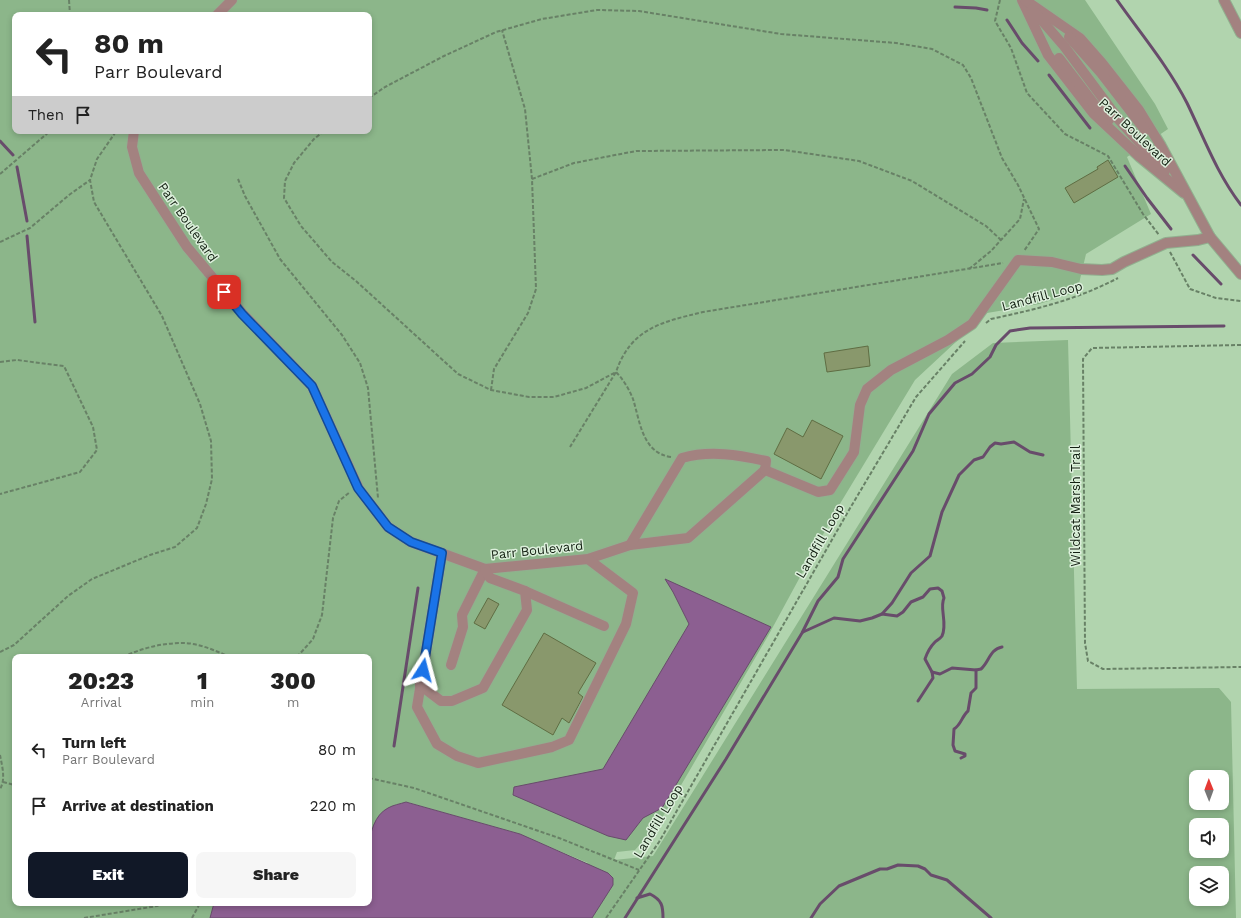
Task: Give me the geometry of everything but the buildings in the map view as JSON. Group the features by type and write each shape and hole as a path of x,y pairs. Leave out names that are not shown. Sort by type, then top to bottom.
{"lane":[{"path":"220,12 232,0"},
{"path":"1023,0 1064,46 1119,120 1187,195"},
{"name":"Parr Boulevard","path":"1023,0 1048,55 1093,113 1140,157 1187,195"},
{"name":"Parr Boulevard","path":"1023,0 1080,38 1102,62 1139,110 1161,146 1210,237 1241,274"},
{"path":"1224,0 1241,33"},
{"name":"Parr Boulevard","path":"134,134 132,147 139,173 187,247 242,314 312,386 358,488 388,527 411,542 484,569 588,559 630,545 688,538 765,470"},
{"path":"630,545 682,458 694,455 736,455 766,461 765,470 818,492 830,490 854,452 860,405 867,389 891,370 948,340 972,324 1018,260 1026,262 1052,262 1081,269 1112,269 1124,262 1166,244 1210,237"},
{"path":"442,553 417,707 437,744 457,756 478,763 552,747 569,740 626,624 634,593 588,559"},
{"path":"484,569 490,578 525,591 604,626"},
{"path":"451,665 463,627 462,615 484,569"},
{"path":"420,685 441,701 452,702 483,688 527,610 525,591"}],"path":[{"path":"69,0 70,12"},
{"path":"1000,0 995,21 1011,48 1027,93 1065,134 1108,156 1143,214 1166,244 1190,289 1216,298 1241,301"},
{"path":"372,96 385,87 444,56 502,30 542,19 597,10 638,11 781,34 896,43 932,49 963,65 971,78 1002,158 1024,198 1038,229 1018,260 968,270 703,312 658,324 644,333 629,346 621,357 616,372 570,447"},
{"path":"491,390 494,368 528,313 536,289 532,179 525,109 502,30"},
{"path":"0,174 47,134"},
{"path":"0,652 14,645 68,596 92,579 150,555 175,547 197,528 206,504 212,479 211,441 200,404 162,316 94,202 90,180 97,159 115,134"},
{"path":"320,134 314,139 294,163 285,181 284,198 301,226 332,262 356,281 458,374 491,390 529,397 554,397 586,388 616,372"},
{"path":"532,179 574,163 636,151 784,150 859,161 912,181 986,226 1001,240"},
{"path":"238,179 245,196 280,259 342,335 360,364 368,388 379,494 377,513"},
{"path":"0,242 30,228 69,195 90,180"},
{"path":"968,270 991,251 1020,219 1024,198"},
{"name":"Landfill Loop","path":"981,326 991,319 1060,303 1094,291 1121,277 1124,262"},
{"name":"Landfill Loop","path":"606,918 659,842 848,510 916,397 970,336"},
{"name":"Wildcat Marsh Trail","path":"1241,345 1092,348 1083,359 1085,643 1088,661 1103,669 1241,667"},
{"path":"0,362 17,360 64,366 93,427 97,450 80,472 0,494"},
{"path":"616,372 632,398 638,421 648,444 665,456 682,458"},
{"path":"300,654 313,639 322,615 333,518 339,501 348,493 358,488"},
{"path":"131,654 152,646 184,643 211,649 223,654"},
{"path":"0,755 4,773 0,789"},
{"path":"372,779 414,788 559,838 639,870"},
{"path":"2,782 12,784"},
{"path":"84,918 157,906"},
{"path":"192,918 198,906"}],"green space":[{"path":"0,0 1085,0 1155,104 1168,129 1127,157 1151,214 1086,254 1077,292 1039,304 987,313 915,380 838,507 768,636 659,823 635,850 617,852 614,860 653,856 952,374 993,343 1068,340 1077,689 1219,688 1231,702 1236,918 245,918 344,906 372,906 372,902 588,863 519,834 407,802 388,808 377,819 372,830 372,654 12,654 12,906 214,906 211,918 0,918"}],"shaded area":[{"path":"665,579 771,627 662,808 643,818 626,840 608,836 513,795 514,787 603,769 689,624"},
{"path":"406,802 520,834 608,873 613,878 613,885 592,918 210,918 213,906 372,906 372,831 379,815 394,805"}],"waterway":[{"path":"1117,0 1180,89 1211,156 1232,193 1241,205"},
{"path":"955,7 987,10"},
{"path":"1007,20 1022,43 1038,61"},
{"path":"1049,75 1090,128"},
{"path":"0,141 13,155"},
{"path":"1125,166 1171,229"},
{"path":"17,167 27,221"},
{"path":"27,236 35,322"},
{"path":"1193,255 1221,284"},
{"path":"625,918 726,759 802,633 818,601 838,577 843,559 913,451 929,414 955,383 972,374 990,357 996,345 1010,331 1030,328 1224,326"},
{"path":"803,632 834,618 860,621 882,614 892,603 911,573 930,556 942,512 959,475 974,460 983,457 995,443 1001,444 1014,442 1030,452 1043,455"},
{"path":"394,746 418,588"},
{"path":"882,614 897,616 903,612 911,602 923,597 930,589 938,588 942,591 944,598 942,606 944,631 942,636 930,648 925,659 932,672 940,674 952,668 976,670 976,688 971,693 968,711 954,729 953,745 955,751 965,754 965,756 961,758"},
{"path":"976,670 981,669 992,653 998,648 1002,647"},
{"path":"918,701 933,678 932,672"},
{"path":"811,918 820,904 839,886 880,869 887,869 898,865 918,866 925,869 931,875 947,880 991,918"},
{"path":"637,898 650,894 657,899 663,910 663,918"}],"route":[{"path":"224,292 242,314 312,386 358,488 371,507 388,527 411,542 442,553 423,670"}]}
